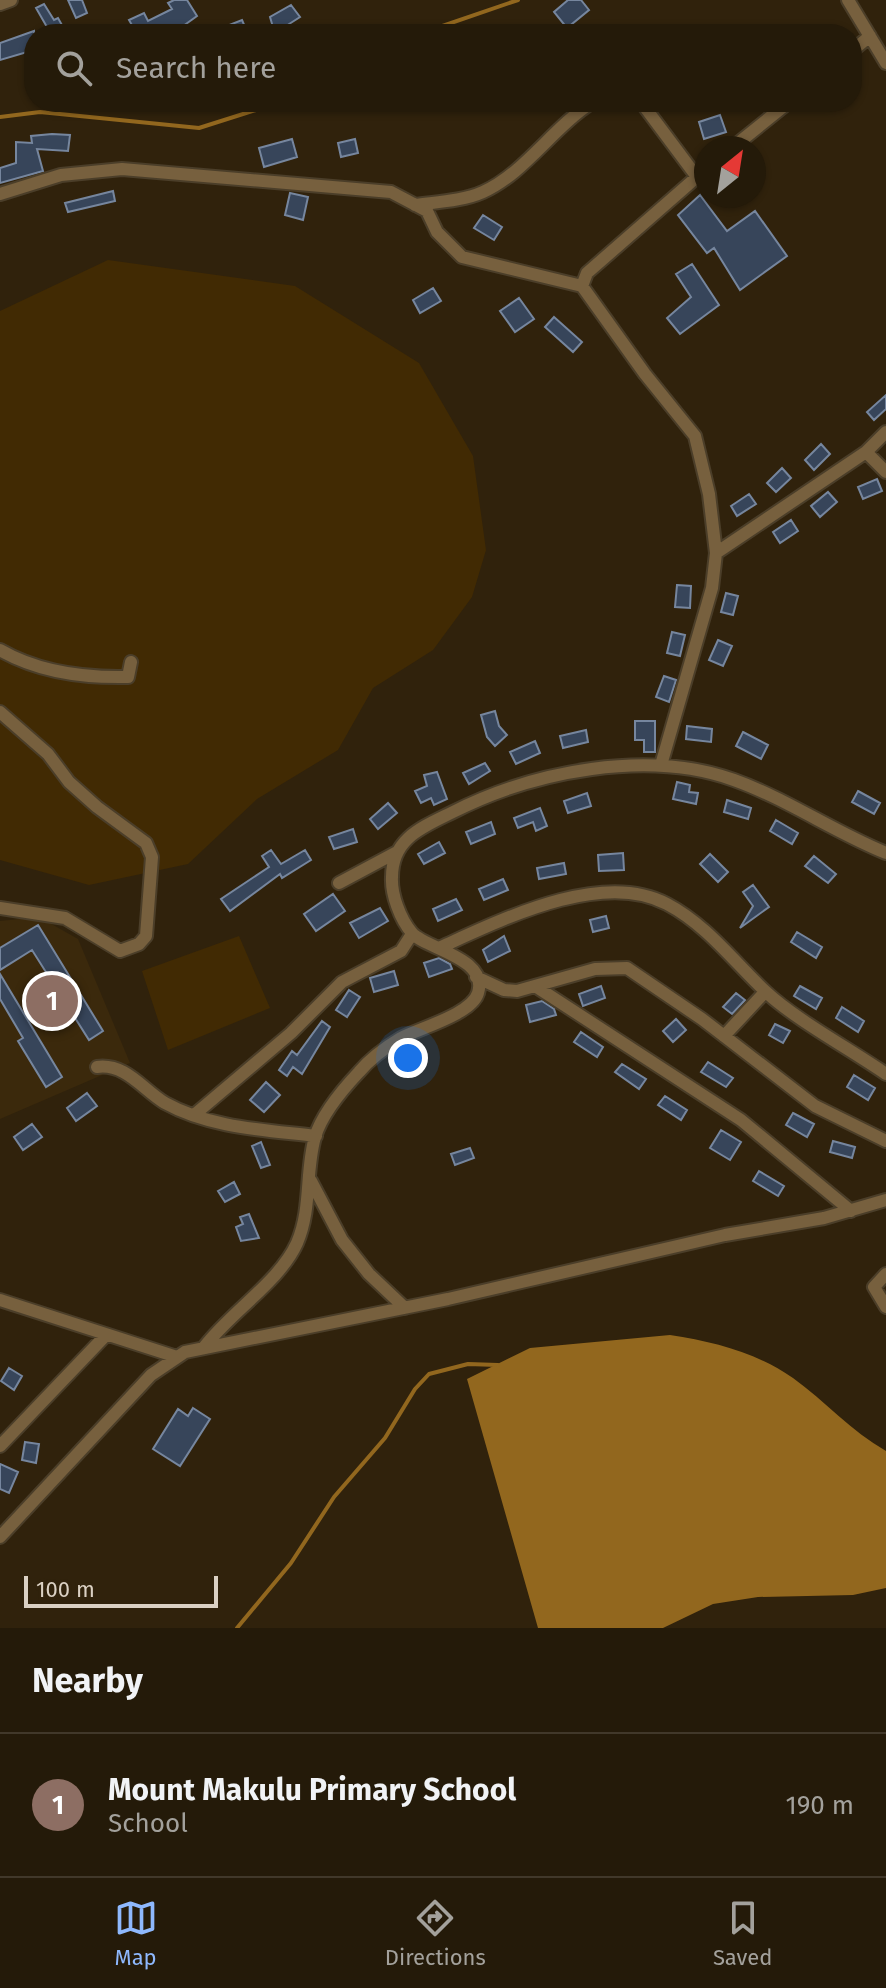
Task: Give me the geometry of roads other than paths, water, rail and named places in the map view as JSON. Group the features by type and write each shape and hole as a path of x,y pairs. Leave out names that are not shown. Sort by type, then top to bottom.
{"street":[{"path":"0,4 11,0"},
{"path":"848,0 886,63"},
{"path":"862,43 870,36"},
{"path":"415,205 483,192 528,158 577,112"},
{"path":"649,112 694,165"},
{"path":"747,136 777,112"},
{"path":"0,194 61,175 122,169 391,192 427,211 437,232 462,257 582,286 645,374 695,436 709,494 716,553 712,588 661,765"},
{"path":"582,286 587,273 694,179"},
{"path":"716,553 866,452 886,432"},
{"path":"866,452 886,472"},
{"path":"0,650 18,660 93,678 128,677 131,662"},
{"path":"0,712 48,754 69,782 146,843 152,857 146,936 139,944 120,951 65,918 0,908"},
{"path":"886,853 733,779 661,765 598,768 486,797 410,834 397,852 391,881 399,909 412,934 448,947 476,977 495,987 511,992 595,969 627,968 724,1036 815,1106 886,1141"},
{"path":"339,883 397,852"},
{"path":"448,947 532,909 603,892 636,894 665,902 734,957 765,992 886,1074"},
{"path":"194,1115 291,1033 342,982 401,951 412,934"},
{"path":"476,977 477,995"},
{"path":"535,986 741,1120 851,1211"},
{"path":"205,1346 222,1323 286,1263 305,1222 316,1136 343,1089 363,1067 401,1039 469,1006 477,995 495,987"},
{"path":"724,1036 765,992"},
{"path":"97,1067 118,1068 165,1103 194,1115 238,1126 316,1136"},
{"path":"311,1181 342,1240 369,1274 405,1308"},
{"path":"0,1537 151,1375 177,1357 205,1346 405,1308 621,1257 851,1211 886,1200"},
{"path":"886,1274 874,1287 886,1307"},
{"path":"0,1300 177,1357"},
{"path":"0,1446 106,1335"}],"waterway":[{"path":"448,24 518,0"},
{"path":"0,117 40,112"},
{"path":"40,112 199,128 249,112"},
{"path":"237,1628 291,1563 334,1497 385,1438 415,1389 429,1374 468,1364 498,1365"}],"place":[{"name":"Mount Makulu Primary School","path":"52,1001"}]}
